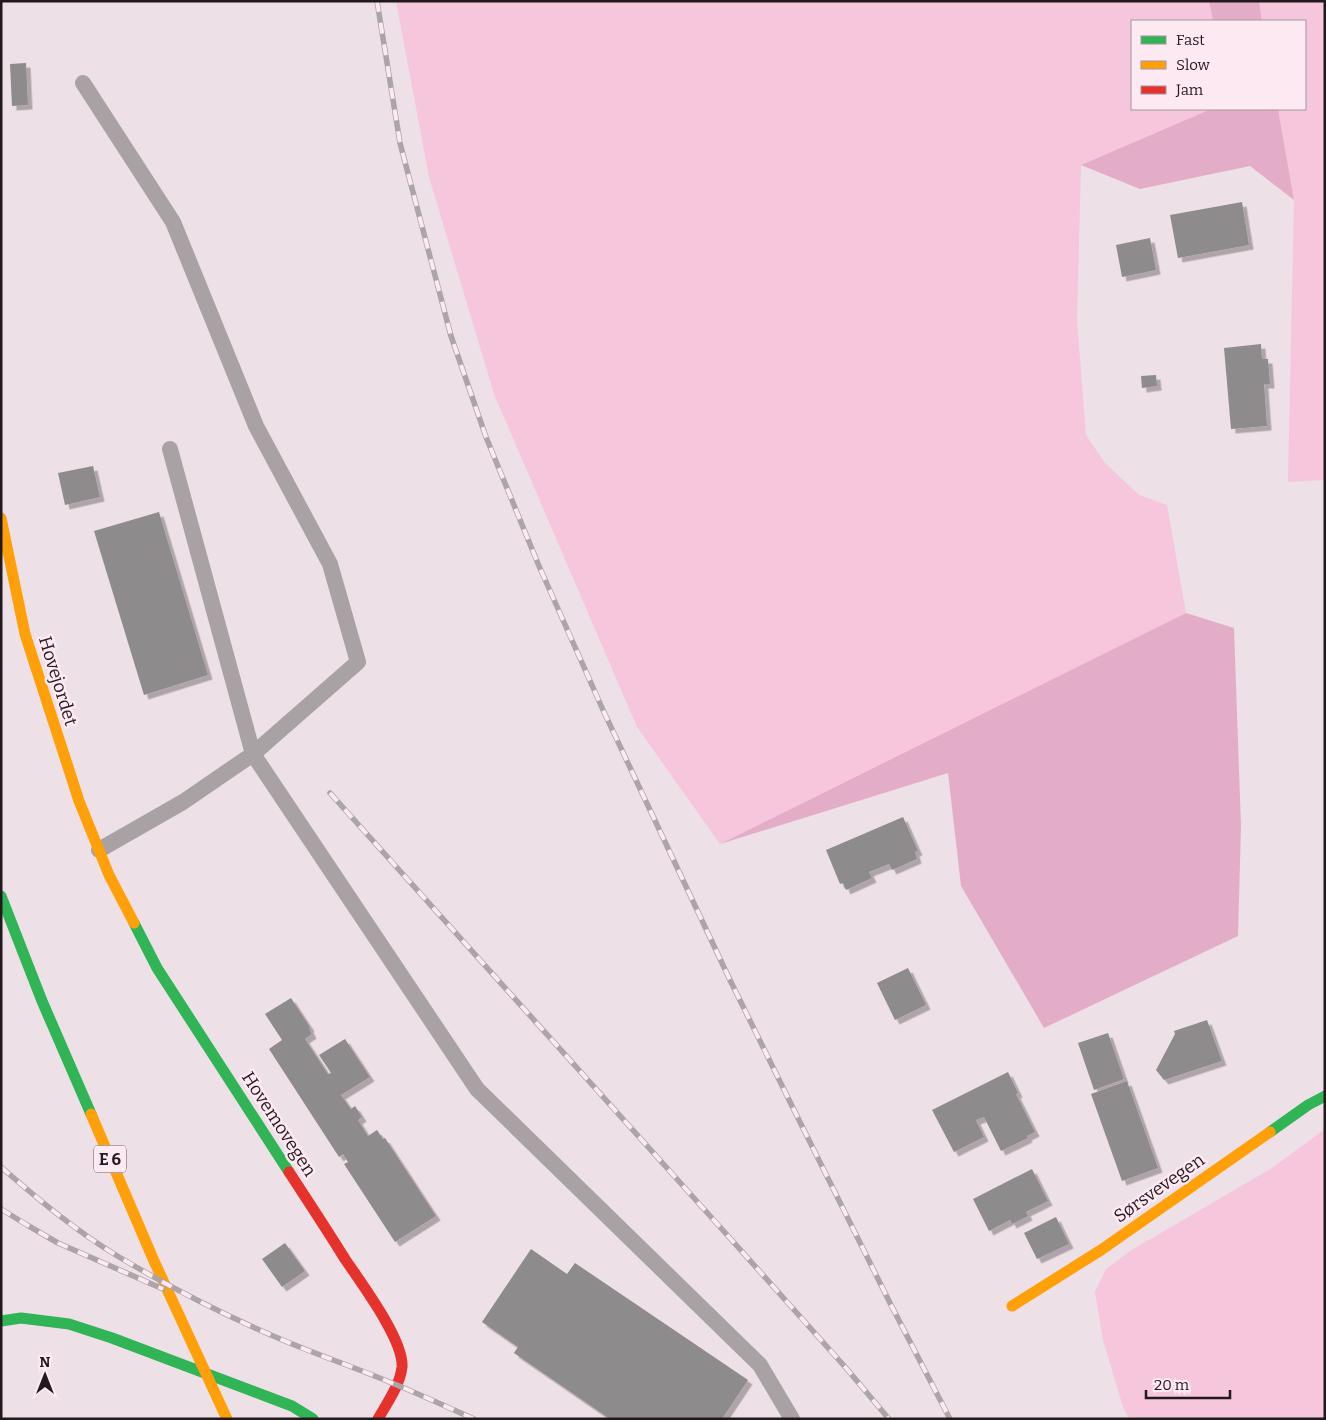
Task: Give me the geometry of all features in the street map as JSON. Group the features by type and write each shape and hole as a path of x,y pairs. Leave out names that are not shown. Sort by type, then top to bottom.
{"main road":[{"name":"Hovejordet","path":"1,518 25,634 79,801 99,850"},
{"name":"Hovemovegen","path":"99,850 109,875 158,968 354,1271 398,1346 401,1354 402,1368 396,1385 378,1419"},
{"name":"E 6","path":"1,896 42,1002 154,1261 227,1419"},
{"name":"Sørsvevegen","path":"1012,1306 1101,1250 1308,1105 1325,1096"},
{"path":"1,1321 21,1318 69,1324 112,1338 292,1406 313,1419"}],"lane":[{"path":"83,83 172,222 256,426 330,564 358,662 253,754 183,802 99,850"},
{"path":"170,449 253,754 477,1089 760,1365 792,1419"}],"shaded area":[{"path":"396,1 1209,1 1213,20 1131,20 1131,110 1209,110 1081,165 1077,321 1086,435 1105,463 1139,495 1167,505 1186,613 720,844 637,727 494,394 429,177"},
{"path":"1209,1 1259,1 1262,20 1213,20"},
{"path":"1259,1 1325,1 1325,480 1288,482 1294,200 1278,110 1306,110 1306,20 1262,20"},
{"path":"1209,110 1278,110 1294,200 1250,166 1140,189 1081,165"},
{"path":"1186,613 1234,628 1241,826 1238,936 1044,1028 961,886 948,773 720,844"},
{"path":"1325,1129 1325,1419 1129,1419 1123,1407 1103,1340 1095,1292 1106,1269 1130,1251 1272,1168"}],"building":[{"path":"26,63 28,105 12,106 10,64"},
{"path":"1242,202 1249,245 1178,258 1170,215"},
{"path":"1150,238 1156,270 1122,277 1116,245"},
{"path":"1261,344 1262,359 1268,359 1270,384 1264,384 1267,426 1231,429 1224,348"},
{"path":"1156,375 1157,386 1142,388 1141,376"},
{"path":"93,466 100,497 65,505 58,473"},
{"path":"159,512 208,675 144,695 94,531"},
{"path":"903,817 918,851 915,852 917,859 892,870 889,864 869,872 872,878 846,890 843,883 840,884 826,850"},
{"path":"908,968 926,1005 895,1020 877,983"},
{"path":"291,998 310,1027 312,1034 305,1039 328,1074 331,1073 319,1055 345,1039 370,1077 341,1095 351,1109 355,1106 362,1117 358,1120 368,1136 377,1130 383,1139 385,1138 436,1216 395,1242 344,1164 348,1162 343,1154 339,1157 269,1049 282,1040 265,1014"},
{"path":"1207,1020 1222,1061 1164,1080 1156,1070 1175,1034 1174,1031"},
{"path":"1108,1033 1124,1079 1094,1090 1078,1043"},
{"path":"1008,1072 1018,1093 1016,1094 1035,1132 1027,1136 1028,1138 1001,1151 984,1117 976,1120 984,1137 954,1152 932,1110"},
{"path":"1127,1081 1158,1168 1122,1181 1091,1094"},
{"path":"1032,1169 1048,1201 1026,1212 1028,1216 1012,1224 1010,1220 989,1231 973,1199"},
{"path":"1056,1217 1069,1244 1037,1259 1024,1233"},
{"path":"285,1243 305,1271 282,1287 262,1259"},
{"path":"531,1249 567,1274 575,1263 748,1380 722,1419 610,1419 514,1353 518,1347 482,1322"}],"railway":[{"path":"377,1 400,143 451,336 486,437 539,566 603,710 730,980 891,1305 950,1419"},
{"path":"330,793 846,1368 889,1419"},
{"path":"1,1167 88,1237 119,1257 175,1288 271,1335 358,1369 474,1419"},
{"path":"1,1209 58,1243 163,1289"}],"traffic: fast":[{"path":"1,896 42,1001 91,1114"},
{"path":"134,923 157,968 289,1172"},
{"path":"1270,1132 1308,1105 1325,1096"},
{"path":"1,1321 21,1318 69,1324 112,1338 292,1406 313,1419"}],"traffic: slow":[{"path":"1,518 25,634 79,801 109,875 134,923"},
{"path":"91,1114 154,1261 227,1419"},
{"path":"1012,1306 1101,1250 1270,1132"}],"traffic: jam":[{"path":"289,1172 371,1297 396,1342 401,1356 401,1374 393,1394 378,1419"}]}
